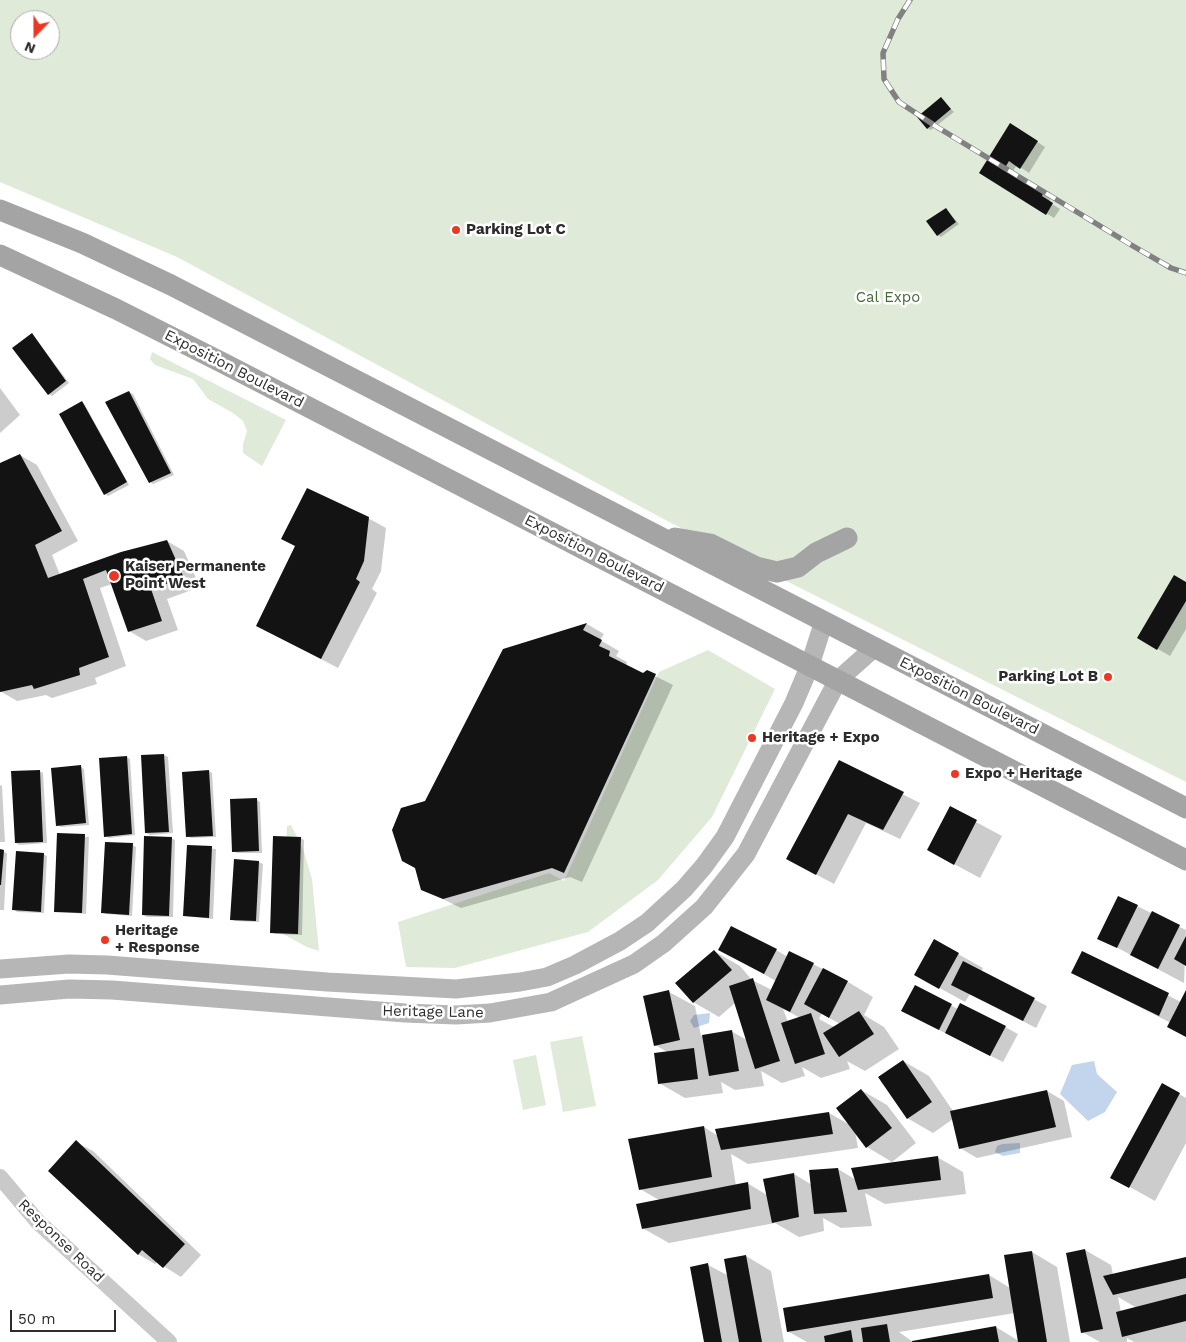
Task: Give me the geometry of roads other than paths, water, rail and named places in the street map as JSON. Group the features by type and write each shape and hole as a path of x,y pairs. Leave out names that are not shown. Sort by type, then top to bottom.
{"main road":[{"name":"Exposition Boulevard","path":"0,210 82,243 171,285 1186,808"},
{"name":"Exposition Boulevard","path":"0,255 133,317 1186,860"},
{"path":"658,536 710,544 756,567 777,572 798,567 816,553 847,538"},
{"name":"Heritage Lane","path":"0,969 42,965 107,965 328,982 456,989 512,983 547,976 586,961 647,923 684,889 725,837 794,703 810,665 824,621"},
{"name":"Heritage Lane","path":"0,995 69,989 112,990 405,1013 456,1015 490,1013 551,1002 634,964 671,938 716,893 746,854 838,680 874,648"}],"street":[{"name":"Response Road","path":"0,1177 38,1222 169,1342"}],"water":[{"path":"710,1013 709,1023 694,1028 690,1021 694,1015"},
{"path":"1094,1061 1097,1074 1117,1092 1105,1112 1088,1121 1060,1094 1072,1065"},
{"path":"1020,1143 1020,1153 1003,1156 995,1152 997,1146 1002,1144"}],"railway":[{"path":"910,0 898,19 883,53 884,79 899,102 1133,246 1171,268 1186,273"}],"place":[{"name":"Parking Lot C","path":"456,230"},
{"name":"Kaiser Permanente Point West","path":"114,576"},
{"name":"Parking Lot B","path":"1108,677"},
{"name":"Heritage + Expo","path":"752,738"},
{"name":"Expo + Heritage","path":"955,774"},
{"name":"Heritage + Response","path":"105,940"}],"park label":[{"name":"Cal Expo","path":"888,298"}]}
